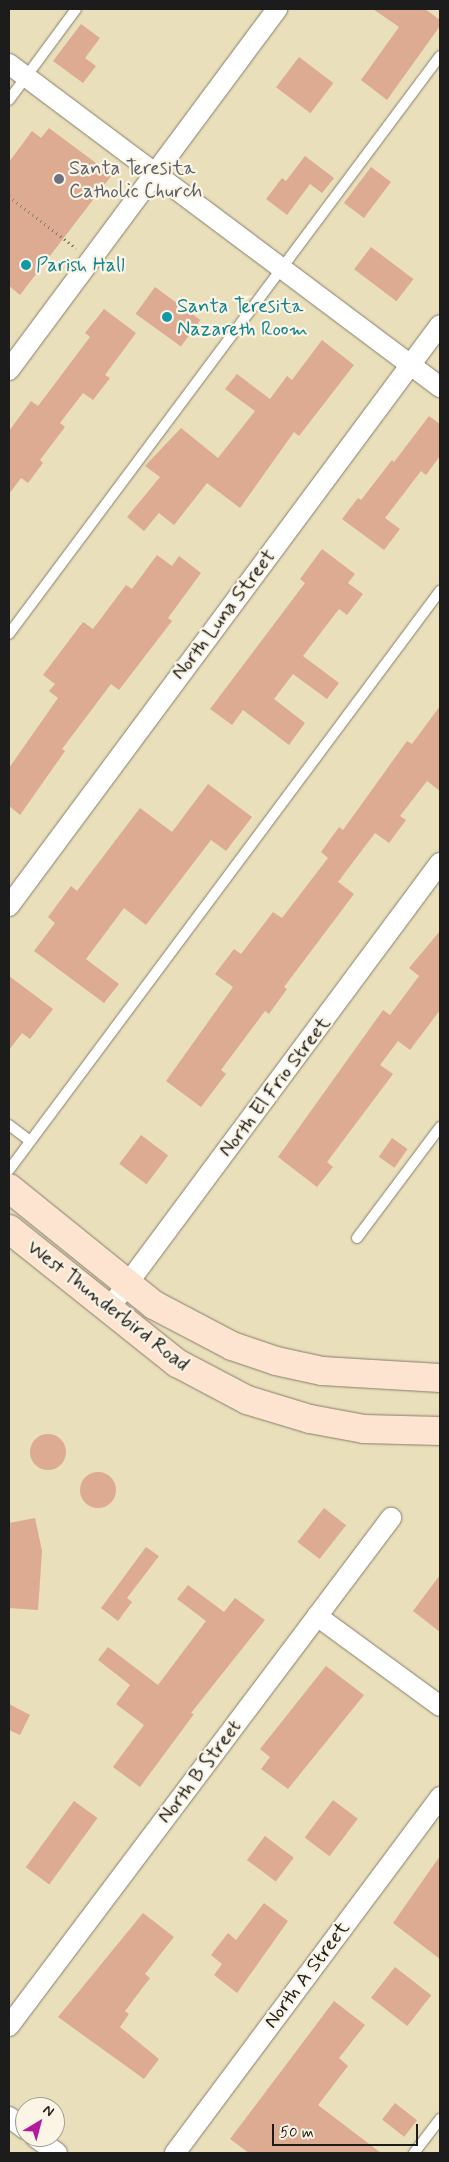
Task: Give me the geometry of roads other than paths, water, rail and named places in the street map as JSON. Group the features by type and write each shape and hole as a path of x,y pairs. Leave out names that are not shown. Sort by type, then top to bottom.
{"main road":[{"name":"West Thunderbird Road","path":"9,1188 127,1284 187,1323 232,1346 276,1361 371,1376 440,1378"},
{"name":"West Thunderbird Road","path":"9,1229 108,1310 177,1363 247,1400 310,1419 358,1428 395,1432 440,1431"}],"street":[{"path":"9,370 277,9"},
{"path":"9,64 440,387"},
{"name":"North Luna Street","path":"9,906 440,325"},
{"name":"North El Frio Street","path":"108,1310 440,863"},
{"name":"North B Street","path":"9,2026 391,1518"},
{"path":"317,1616 440,1706"},
{"name":"North A Street","path":"175,2153 440,1797"}],"lane":[{"path":"9,100 76,9"},
{"path":"9,634 280,268 440,56"},
{"path":"9,1170 440,590"},
{"path":"9,1125 30,1141"},
{"path":"357,1238 440,1127"},
{"path":"414,2153 440,2119"}],"place":[{"name":"Santa Teresita Catholic Church","path":"59,179"},
{"name":"Parish Hall","path":"26,265"},
{"name":"Santa Teresita Nazareth Room","path":"167,317"}]}
